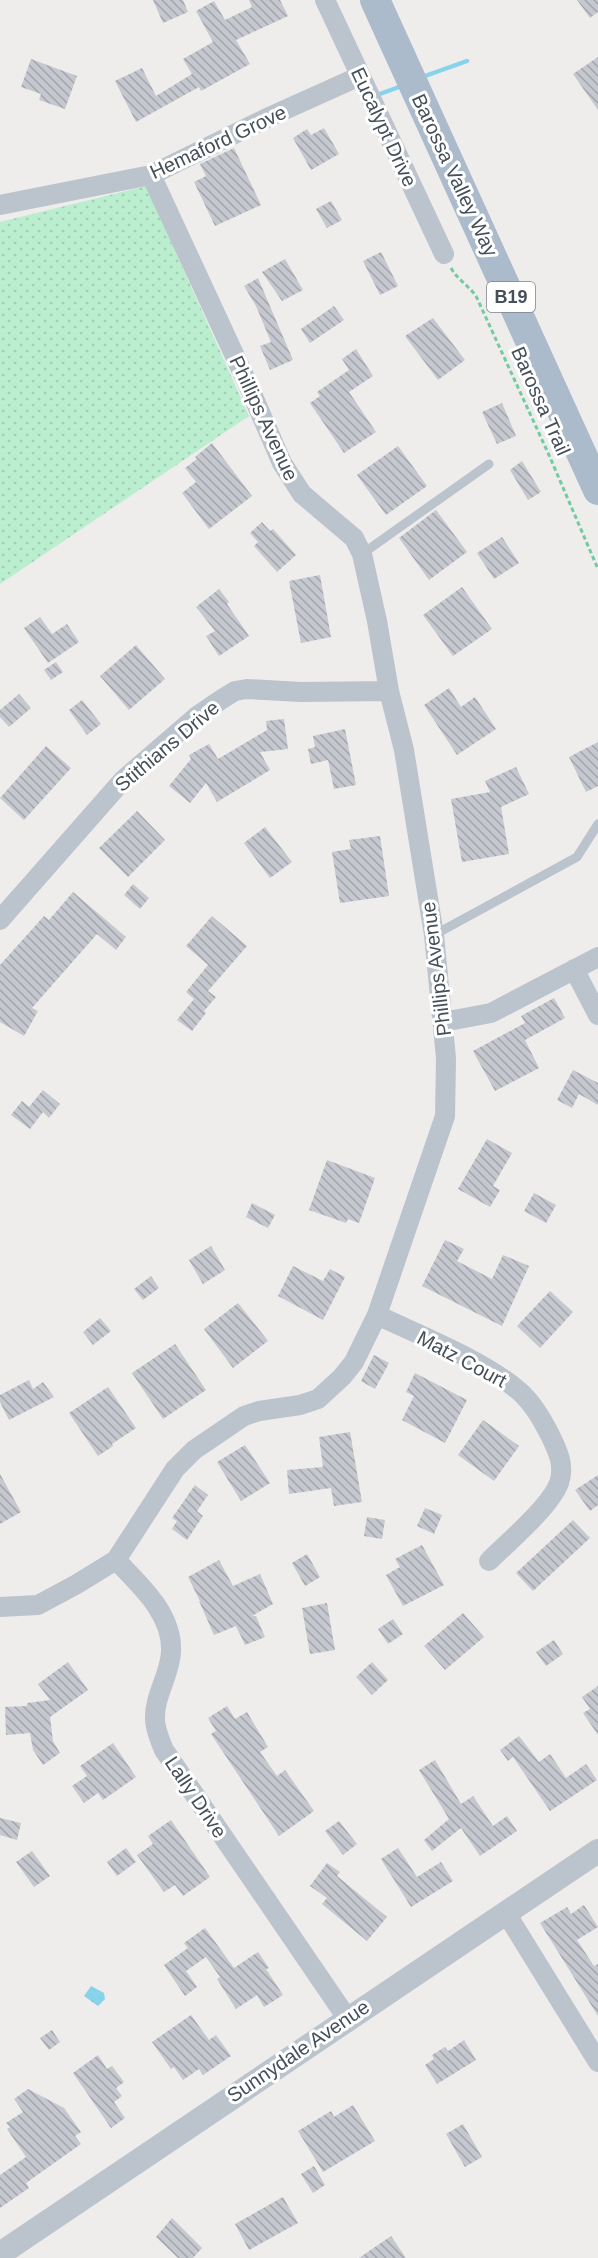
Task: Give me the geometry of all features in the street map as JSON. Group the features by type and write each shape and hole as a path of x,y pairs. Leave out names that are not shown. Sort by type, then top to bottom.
{"main road":[{"name":"Barossa Valley Way","path":"375,0 598,490"}],"street":[{"name":"Eucalypt Drive","path":"325,0 444,254"},
{"name":"Hemaford Grove","path":"0,205 151,175 269,117 360,76"},
{"name":"Phillips Avenue","path":"0,1607 38,1605 116,1560 175,1469 194,1450 244,1416 259,1411 300,1405 318,1399 331,1389 354,1362 377,1316 445,1116 446,1058 434,935 404,750 389,691 362,554 354,538 302,494 282,464 246,380 151,175"},
{"name":"Stithians Drive","path":"0,920 128,774 197,716 235,691 247,688 301,692 389,691"},
{"path":"443,1022 491,1013 598,957"},
{"path":"574,969 598,1015"},
{"name":"Matz Court","path":"377,1316 457,1353 504,1379 531,1404 554,1443 563,1469 552,1497 489,1561"},
{"name":"Lally Drive","path":"116,1560 155,1604 164,1619 170,1637 171,1653 168,1670 156,1706 155,1719 157,1733 164,1750 347,2018"},
{"name":"Sunnydale Avenue","path":"0,2253 598,1851"},
{"path":"506,1913 598,2062"}],"lane":[{"path":"362,554 489,464"},
{"path":"434,935 578,857 598,824"}],"path":[{"name":"Barossa Trail","path":"444,254 455,275 470,287 476,296 549,454 598,569"}],"green space":[{"path":"146,186 249,416 0,584 0,222"}],"water":[{"path":"91,1986 104,1993 105,1999 98,2006 84,1996"}],"building":[{"path":"153,0 183,0 188,12 163,23"},
{"path":"249,0 280,0 288,16 236,40 250,64 201,91 199,87 136,122 115,81 142,68 156,96 192,74 183,59 213,42 196,11 214,1 225,20 252,7"},
{"path":"577,0 598,0 598,12 590,18"},
{"path":"598,57 598,110 573,74"},
{"path":"31,59 77,76 65,109 39,100 41,94 21,87"},
{"path":"324,128 339,154 311,170 293,138 307,129 311,135"},
{"path":"234,148 261,205 215,226 194,182 206,176 200,164"},
{"path":"331,201 342,220 327,228 316,209"},
{"path":"381,252 398,286 380,295 363,261"},
{"path":"285,259 303,290 282,301 262,272"},
{"path":"258,278 293,360 270,370 260,346 271,342 256,306 244,286"},
{"path":"334,306 344,320 310,343 301,329"},
{"path":"433,318 465,360 438,380 405,336"},
{"path":"356,349 373,376 349,392 376,432 344,453 310,403 320,396 317,392 349,370 342,359"},
{"path":"502,403 516,436 497,444 482,412"},
{"path":"212,443 252,496 209,529 182,493 196,482 185,468"},
{"path":"398,446 427,486 386,515 357,475"},
{"path":"522,461 541,492 528,500 510,470"},
{"path":"436,510 467,552 429,580 399,538"},
{"path":"262,522 270,531 273,529 296,555 277,572 254,546 258,542 250,533"},
{"path":"502,537 519,563 494,579 477,553"},
{"path":"320,575 331,637 301,643 289,581"},
{"path":"462,587 492,629 453,656 423,615"},
{"path":"219,589 249,636 219,656 206,636 215,631 196,607"},
{"path":"40,617 52,634 67,624 79,642 48,663 24,628"},
{"path":"136,645 165,679 129,710 100,676"},
{"path":"56,662 63,672 51,680 44,670"},
{"path":"449,688 461,707 475,697 496,729 457,755 424,705"},
{"path":"19,694 31,708 9,727 0,717 0,710"},
{"path":"82,700 101,724 87,735 69,710"},
{"path":"284,719 288,749 260,752 270,770 217,802 206,783 190,803 169,786 191,759 189,755 209,744 218,759 267,730 266,721"},
{"path":"345,729 356,785 334,789 328,760 311,764 308,749 315,747 313,736"},
{"path":"598,742 598,786 586,792 569,757"},
{"path":"46,746 71,768 24,820 0,798"},
{"path":"516,767 529,794 501,807 509,854 462,862 451,799 490,792 485,781"},
{"path":"137,811 165,840 128,877 99,848"},
{"path":"265,827 292,862 270,878 244,843"},
{"path":"380,836 389,896 340,903 332,852 351,849 349,840"},
{"path":"133,884 149,898 140,909 124,895"},
{"path":"73,892 126,937 116,950 97,934 32,1008 38,1011 24,1036 0,1022 0,965 44,916 49,920"},
{"path":"212,916 247,946 208,991 216,997 192,1031 177,1020 194,999 186,992 208,965 186,946"},
{"path":"554,998 565,1018 525,1040 539,1068 495,1091 473,1051 525,1023 521,1016"},
{"path":"573,1070 598,1083 598,1105 579,1094 572,1108 557,1100"},
{"path":"43,1090 60,1104 49,1118 43,1112 30,1129 11,1115 22,1101 29,1107"},
{"path":"487,1139 512,1153 493,1186 500,1190 490,1207 458,1189"},
{"path":"327,1160 375,1178 359,1223 348,1219 346,1223 309,1210"},
{"path":"534,1193 556,1205 546,1223 524,1211"},
{"path":"252,1203 275,1215 268,1228 246,1217"},
{"path":"445,1240 464,1249 457,1261 492,1279 503,1255 529,1266 502,1326 422,1286"},
{"path":"211,1246 225,1270 203,1284 189,1260"},
{"path":"293,1266 323,1281 330,1269 345,1277 323,1320 278,1296"},
{"path":"151,1276 159,1288 143,1300 134,1289"},
{"path":"550,1291 573,1312 540,1348 517,1326"},
{"path":"238,1303 268,1341 233,1368 204,1329"},
{"path":"100,1318 111,1331 93,1345 83,1332"},
{"path":"175,1344 206,1390 163,1419 132,1373"},
{"path":"374,1355 389,1363 375,1389 361,1381"},
{"path":"415,1373 467,1400 445,1443 402,1420 414,1396 406,1392"},
{"path":"29,1380 33,1389 43,1382 54,1397 9,1420 0,1402 0,1395"},
{"path":"108,1387 136,1428 98,1456 69,1413"},
{"path":"483,1420 519,1446 494,1481 458,1455"},
{"path":"350,1432 362,1502 334,1506 331,1488 289,1494 287,1470 323,1467 319,1437"},
{"path":"245,1445 270,1483 241,1501 217,1462"},
{"path":"0,1474 21,1512 0,1524"},
{"path":"598,1475 598,1505 590,1511 575,1490"},
{"path":"195,1485 208,1495 197,1511 203,1516 187,1540 172,1529 177,1521 172,1518"},
{"path":"425,1508 442,1515 434,1534 417,1526"},
{"path":"367,1517 385,1520 382,1539 364,1536"},
{"path":"573,1520 590,1538 533,1591 516,1573"},
{"path":"422,1545 444,1585 403,1606 386,1575 400,1567 395,1559"},
{"path":"307,1554 320,1577 305,1586 292,1563"},
{"path":"219,1560 233,1586 260,1574 273,1604 252,1616 256,1616 265,1637 245,1645 236,1626 214,1635 188,1577"},
{"path":"327,1603 335,1650 310,1654 302,1608"},
{"path":"463,1613 484,1637 445,1670 424,1646"},
{"path":"393,1619 403,1634 388,1644 378,1629"},
{"path":"554,1640 563,1654 546,1666 536,1652"},
{"path":"68,1662 88,1690 50,1717 53,1741 60,1753 43,1765 33,1750 30,1733 6,1735 5,1707 27,1706 27,1703 50,1700 38,1684"},
{"path":"372,1662 388,1680 372,1695 356,1677"},
{"path":"598,1686 598,1735 583,1713 590,1709 582,1697"},
{"path":"227,1706 235,1719 247,1712 268,1747 260,1752 277,1776 285,1770 314,1811 279,1836 211,1734 216,1731 208,1718"},
{"path":"519,1736 539,1762 550,1754 566,1778 586,1764 597,1780 550,1811 513,1757 508,1761 500,1750"},
{"path":"113,1743 136,1777 103,1800 98,1793 84,1803 72,1786 87,1776 80,1766"},
{"path":"435,1760 461,1804 473,1796 493,1826 507,1816 517,1831 480,1856 461,1828 432,1851 424,1840 449,1819 419,1770"},
{"path":"0,1818 21,1823 17,1840 0,1835"},
{"path":"171,1820 210,1877 183,1896 175,1885 164,1892 137,1855 153,1844 148,1836"},
{"path":"339,1821 357,1844 343,1855 325,1831"},
{"path":"126,1848 136,1862 117,1876 107,1862"},
{"path":"398,1848 417,1877 441,1862 453,1881 411,1907 381,1859"},
{"path":"32,1851 50,1876 34,1887 16,1862"},
{"path":"327,1863 340,1872 337,1876 387,1917 367,1941 322,1904 327,1898 310,1886"},
{"path":"584,1905 598,1927 577,1940 594,1966 598,1964 598,2016 540,1923 567,1907 571,1914"},
{"path":"205,1928 234,1968 258,1952 283,1995 264,2007 257,1995 236,2009 217,1979 220,1977 206,1957 186,1971 197,1987 185,1996 164,1965 188,1948 184,1943"},
{"path":"191,2015 209,2040 216,2035 231,2056 203,2075 199,2069 183,2080 174,2067 171,2069 152,2042"},
{"path":"52,2030 60,2042 49,2050 40,2038"},
{"path":"464,2040 476,2060 437,2084 425,2065 434,2059 432,2055 445,2047 448,2051"},
{"path":"98,2055 107,2069 112,2066 124,2082 116,2088 122,2096 114,2102 125,2118 111,2128 73,2073"},
{"path":"28,2089 64,2108 81,2132 75,2136 81,2144 26,2183 29,2188 0,2208 0,2175 26,2157 7,2129 10,2127 6,2123 23,2112 14,2099"},
{"path":"353,2105 375,2141 323,2172 298,2131 331,2111 334,2117"},
{"path":"463,2124 482,2157 465,2167 446,2134"},
{"path":"314,2166 325,2185 313,2193 301,2174"},
{"path":"283,2197 298,2223 249,2250 235,2224"},
{"path":"172,2218 202,2248 193,2258 178,2258 156,2237"},
{"path":"391,2236 406,2258 359,2258"}],"waterway":[{"path":"425,76 467,61"},
{"path":"377,95 399,87"}]}
